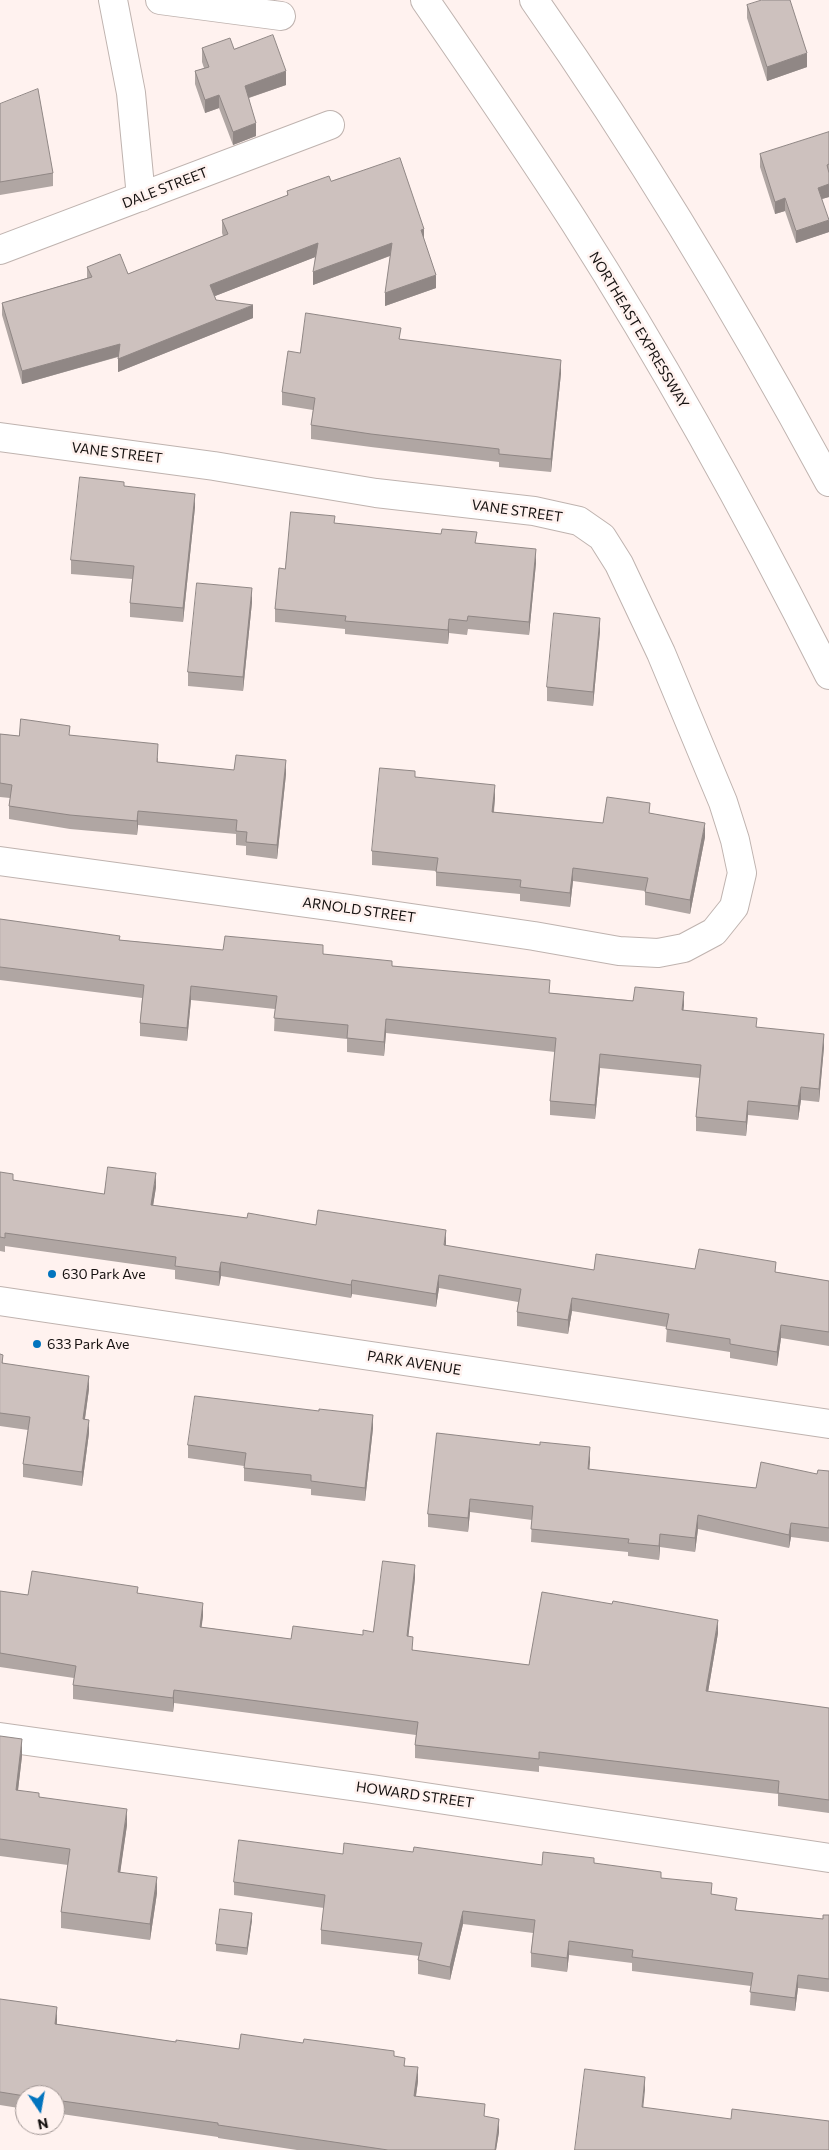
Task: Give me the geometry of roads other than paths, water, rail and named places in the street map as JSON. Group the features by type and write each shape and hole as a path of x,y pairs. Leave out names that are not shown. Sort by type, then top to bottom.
{"main road":[{"path":"113,0 131,93 142,197"},
{"path":"160,0 281,16"},
{"name":"NORTHEAST EXPRESSWAY","path":"425,0 555,192 649,344 721,468 829,674"},
{"path":"534,0 634,148 715,279 829,482"},
{"name":"DALE STREET","path":"0,250 330,125"},
{"name":"VANE STREET","path":"0,437 214,466 376,493 534,511 580,521 602,537 619,564 661,653 736,840 742,873 734,907 714,932"},
{"name":"ARNOLD STREET","path":"0,861 534,936 619,952 658,953 684,948 714,932"},
{"name":"PARK AVENUE","path":"0,1301 829,1424"},
{"name":"HOWARD STREET","path":"0,1737 352,1786 829,1858"}],"place":[{"name":"630 Park Ave","path":"52,1274"},
{"name":"633 Park Ave","path":"37,1344"}]}
